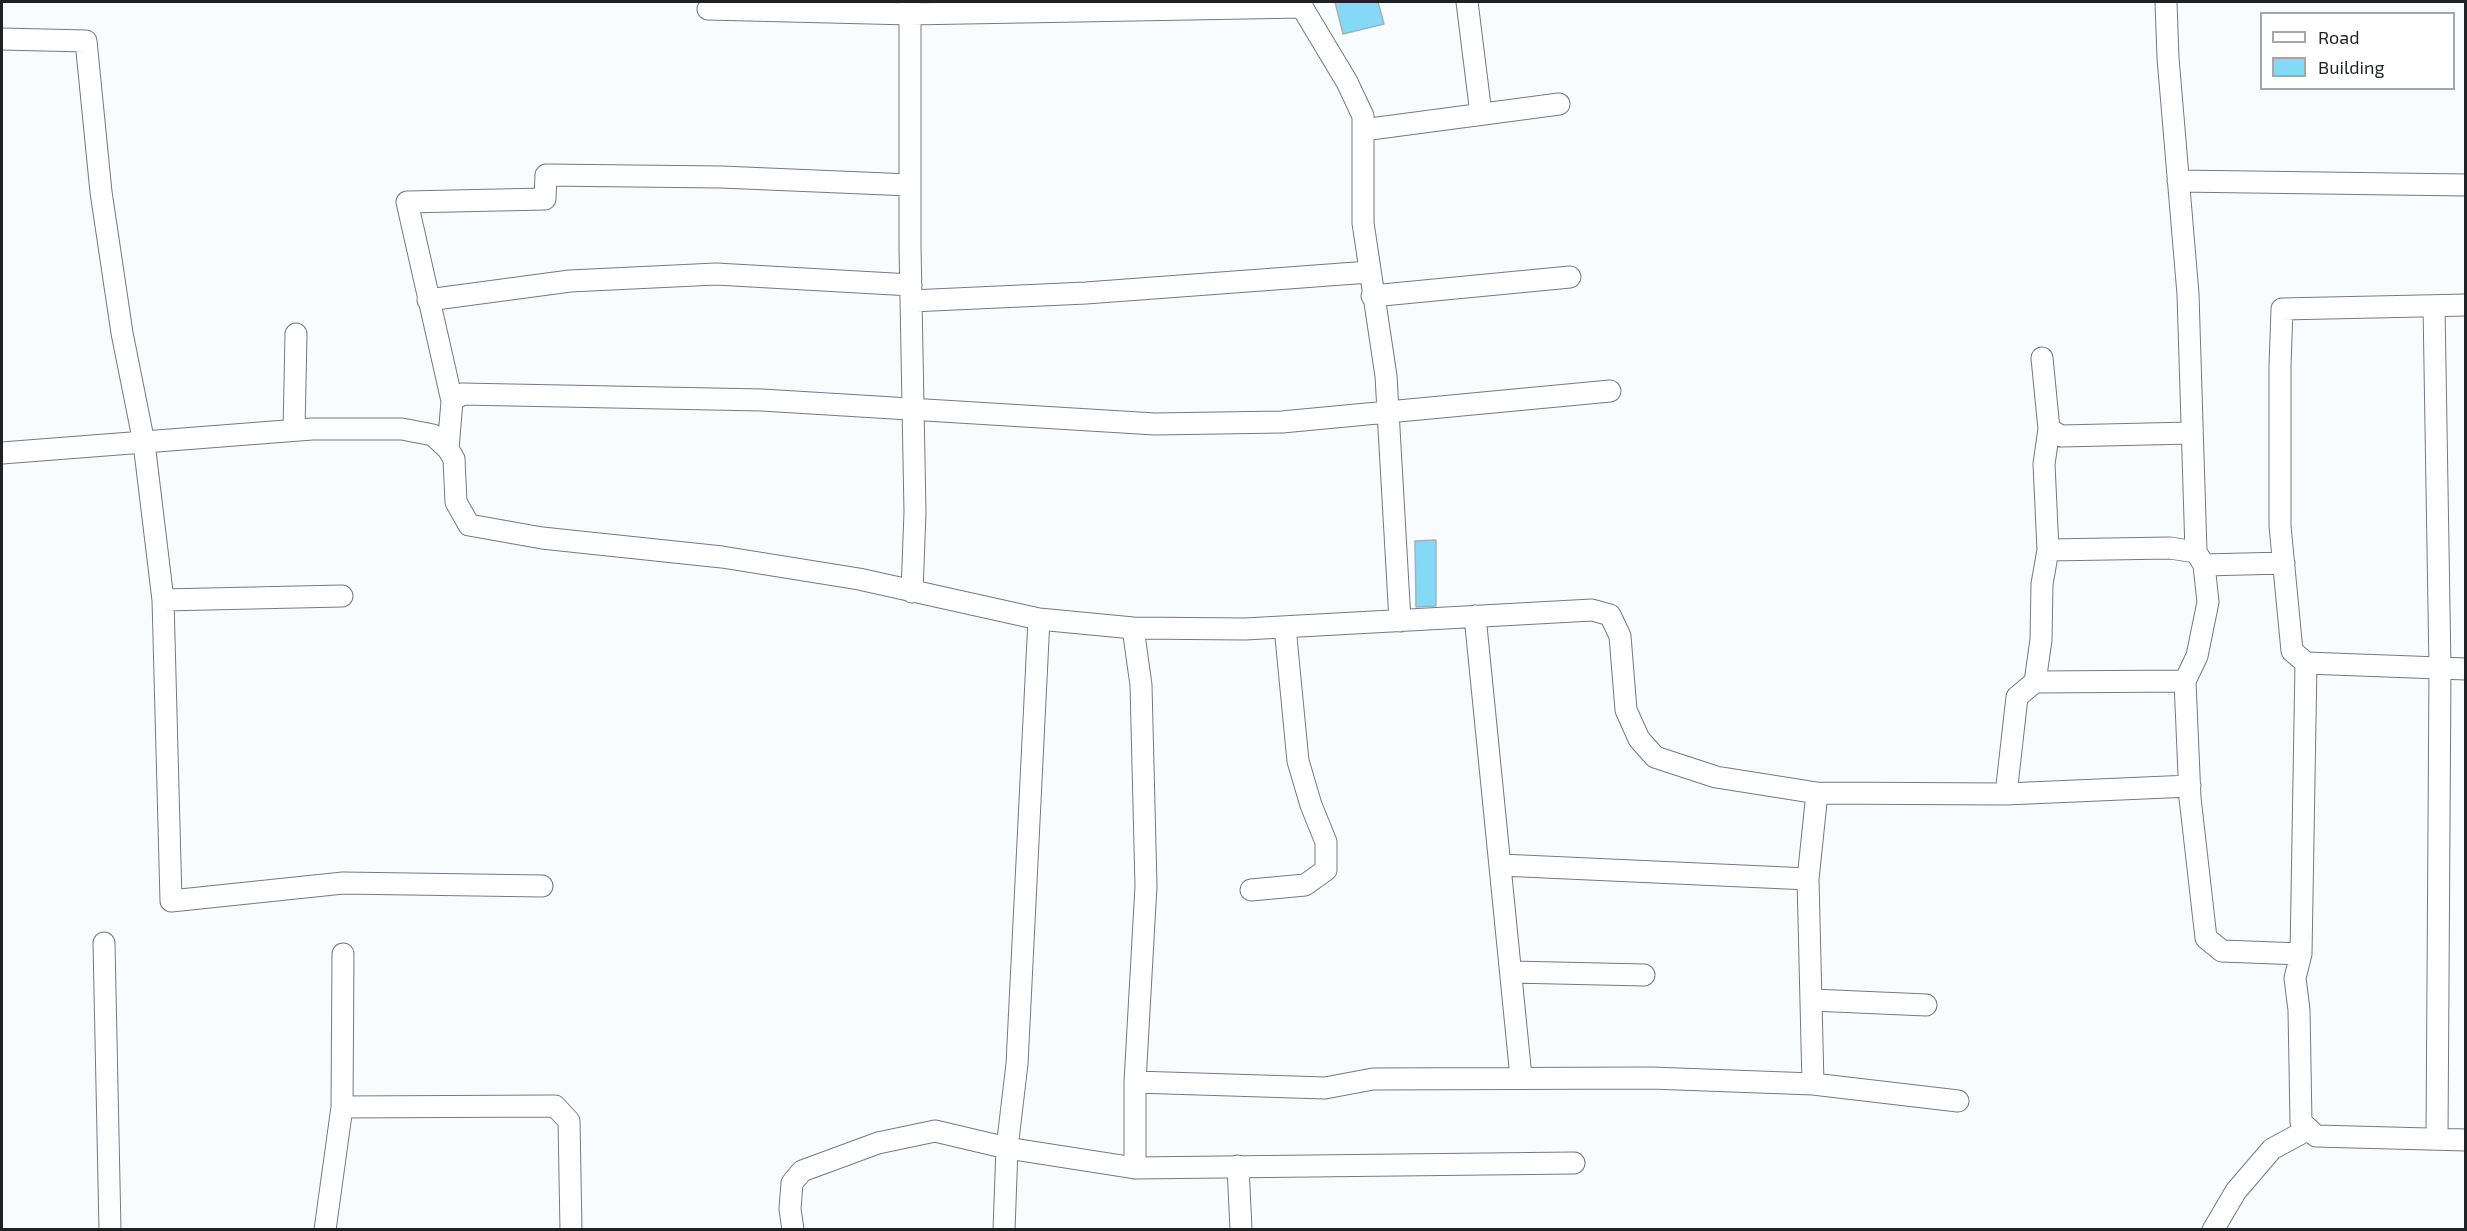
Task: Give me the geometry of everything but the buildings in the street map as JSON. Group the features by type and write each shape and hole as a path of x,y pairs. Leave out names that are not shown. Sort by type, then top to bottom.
{"street":[{"path":"1467,2 1481,114"},
{"path":"2166,2 2188,294 2192,433 2200,559 2208,602 2197,656 2185,681 2190,786 2206,938 2222,951 2301,954"},
{"path":"708,9 1302,4 1347,82 1363,116 1363,223 1372,296 1386,376 1400,621"},
{"path":"910,8 911,293 915,512 912,592"},
{"path":"2,39 86,41 101,192 122,333 144,442 163,600 171,901 343,883 542,886"},
{"path":"1363,130 1559,104"},
{"path":"448,449 452,401 407,202 545,199 546,175 721,177 910,185"},
{"path":"2178,181 2466,185"},
{"path":"428,300 570,281 716,274 911,293 1086,293 1369,272"},
{"path":"1372,296 1570,277"},
{"path":"2466,305 2282,309 2280,526 2292,651 2306,663 2466,669"},
{"path":"2434,306 2440,668 2437,1139"},
{"path":"294,430 296,334"},
{"path":"2035,682 2041,640 2042,584 2048,550 2044,464 2049,429 2042,358"},
{"path":"452,401 462,394 762,400 1155,424 1282,422 1610,391"},
{"path":"2,453 294,430 402,429 433,435 448,449 454,459 456,502 470,525 542,538 722,557 859,579 1040,619 1133,628 1285,627 1592,610 1611,615 1620,636 1626,710 1639,739 1655,757 1716,777 1817,793 2006,794 2190,786"},
{"path":"2049,429 2061,436 2192,433"},
{"path":"2048,550 2170,548 2200,559 2284,563"},
{"path":"163,600 342,596"},
{"path":"1475,616 1521,1077"},
{"path":"1004,1230 1007,1148 1017,1064 1040,619"},
{"path":"1251,890 1305,885 1326,870 1326,842 1311,805 1298,760 1285,627"},
{"path":"1133,628 1141,685 1146,886 1135,1082 1136,1168"},
{"path":"2306,663 2301,954 2295,978 2299,1010 2301,1122 2316,1136 2466,1140"},
{"path":"2006,794 2017,697 2035,682 2185,681"},
{"path":"1813,1084 1808,879 1817,793"},
{"path":"1501,865 1808,879"},
{"path":"104,943 110,1230"},
{"path":"325,1230 342,1107 343,954"},
{"path":"1512,972 1644,975"},
{"path":"1812,1000 1926,1005"},
{"path":"1135,1082 1325,1088 1373,1079 1651,1078 1813,1084 1958,1101"},
{"path":"342,1107 555,1106 569,1121 571,1230"},
{"path":"2213,1230 2236,1191 2272,1149 2309,1129"},
{"path":"793,1230 792,1183 802,1171 878,1143 935,1131 1007,1148 1136,1168 1574,1163"},
{"path":"1238,1166 1241,1230"}]}
